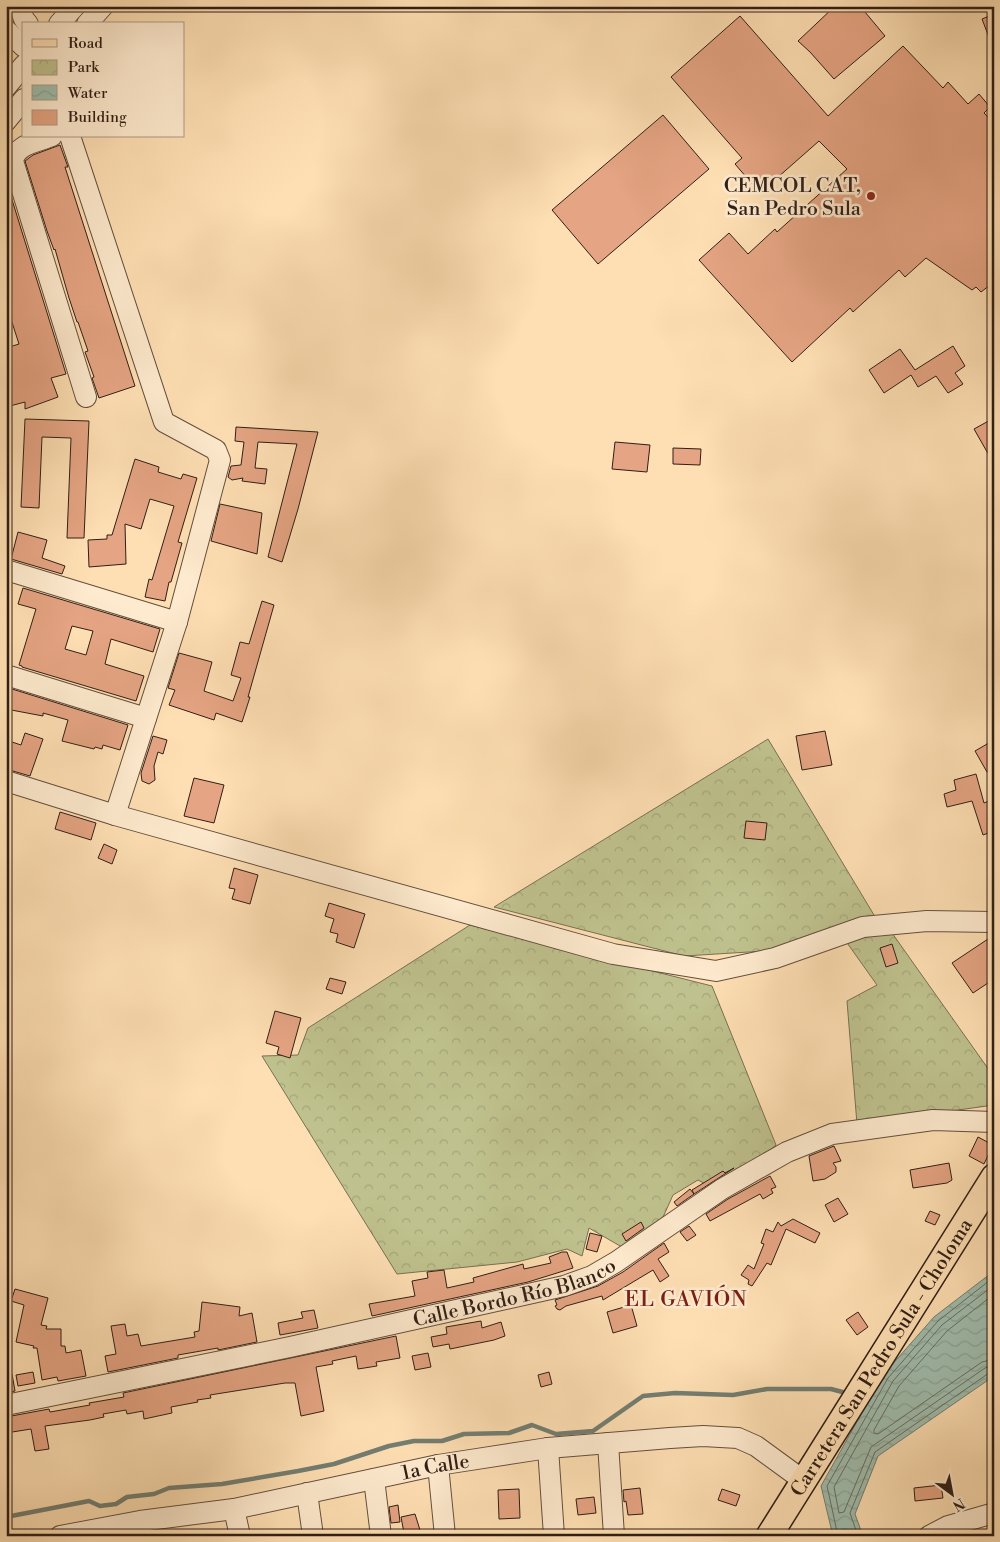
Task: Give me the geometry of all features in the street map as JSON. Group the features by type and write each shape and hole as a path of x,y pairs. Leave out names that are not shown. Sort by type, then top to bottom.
{"main road":[{"name":"Carretera San Pedro Sula - Choloma","path":"771,1535 994,1177"}],"street":[{"path":"19,6 26,22"},
{"path":"62,22 75,6"},
{"path":"89,22 103,6"},
{"path":"6,30 22,45"},
{"path":"6,87 22,68"},
{"path":"6,121 22,101"},
{"path":"47,138 19,149 14,154 13,161 86,397"},
{"path":"71,138 164,422 216,450 220,460 177,622 115,815"},
{"path":"6,570 177,622"},
{"path":"6,675 146,718"},
{"path":"6,781 115,815 613,954 716,971 775,958 863,927 927,921 994,922"},
{"name":"Calle Bordo Río Blanco","path":"6,1405 290,1347 564,1286 592,1276 616,1262 722,1189 788,1152 832,1134 933,1120 994,1122"},
{"name":"1a Calle","path":"60,1536 141,1528 438,1466 548,1448 608,1443 695,1437 738,1438 756,1446 804,1481"},
{"path":"608,1443 614,1536"},
{"path":"548,1448 554,1536"},
{"path":"438,1466 445,1536"},
{"path":"374,1479 381,1536"},
{"path":"307,1493 312,1536"},
{"path":"234,1508 240,1536"},
{"path":"929,1536 948,1526 994,1513"}],"green space":[{"path":"768,739 874,915 765,951 684,956 494,907"},
{"path":"470,925 712,986 776,1145 747,1170 717,1190 698,1180 673,1195 664,1215 651,1233 627,1250 589,1228 582,1256 567,1249 517,1262 397,1274 262,1056 298,1055 308,1028"},
{"path":"892,933 994,1077 994,1105 857,1124 847,1001 877,985 845,940"}],"water":[{"path":"994,1271 994,1376 878,1456 855,1514 863,1536 833,1536 821,1486 883,1375 934,1317"}],"building":[{"path":"835,6 860,6 885,36 834,79 798,41"},
{"path":"994,14 994,48 993,48 982,19"},
{"path":"740,16 828,116 903,46 943,88 948,82 968,104 979,94 990,107 984,113 994,123 994,282 981,292 976,287 972,290 926,258 905,277 899,270 853,312 850,308 792,362 699,260 729,233 748,254 775,229 777,232 847,169 819,141 760,193 735,164 742,158 671,77"},
{"path":"663,115 709,169 598,264 552,210"},
{"path":"60,145 68,167 65,167 135,386 99,398 85,352 88,351 25,161 33,155"},
{"path":"6,190 9,190 66,374 51,378 58,397 25,409 25,402 6,407 6,348 19,344 10,316 6,318"},
{"path":"953,346 965,366 955,373 963,384 948,393 936,376 918,387 911,375 884,393 869,370 900,349 915,370"},
{"path":"994,418 994,464 974,429"},
{"path":"25,419 89,421 84,538 67,538 71,438 42,437 39,508 21,507"},
{"path":"236,427 318,432 282,562 268,557 297,444 258,442 255,468 267,469 265,484 242,481 243,478 232,480 228,477 231,466 241,465 244,442 235,441"},
{"path":"615,442 650,445 647,472 612,469"},
{"path":"673,448 701,449 700,465 673,464"},
{"path":"135,459 159,467 158,472 181,479 183,474 197,478 178,542 182,543 171,582 169,582 165,601 145,597 149,579 152,580 174,506 150,499 141,529 125,524 126,564 89,567 88,540 107,539 107,535 112,535"},
{"path":"220,504 262,513 257,554 211,541"},
{"path":"18,532 47,540 42,558 65,566 62,574 11,559"},
{"path":"23,588 160,629 153,652 111,639 105,664 144,676 136,701 19,665 36,609 18,604","holes":["72,626 93,631 86,655 65,649"]},
{"path":"262,601 274,605 242,722 216,713 214,720 169,705 175,690 168,688 179,653 212,662 204,691 233,701 241,678 231,675 240,642 249,644"},
{"path":"12,689 128,725 120,750 103,745 102,749 95,747 94,749 62,741 68,720 43,713 43,716 6,709 6,697 9,698"},
{"path":"825,731 832,765 802,770 796,736"},
{"path":"25,733 43,739 30,776 6,769 6,740 21,745"},
{"path":"153,736 167,740 163,754 158,752 154,766 155,780 149,784 142,781 141,773"},
{"path":"994,740 994,768 987,772 975,751"},
{"path":"976,774 984,803 994,799 994,816 988,818 991,832 983,835 972,801 947,807 944,794 956,790 954,780"},
{"path":"194,778 224,785 214,823 184,816"},
{"path":"60,812 96,823 91,840 55,829"},
{"path":"746,821 767,823 765,840 744,838"},
{"path":"104,844 117,850 112,864 98,858"},
{"path":"234,868 258,875 250,904 232,899 235,889 229,888"},
{"path":"329,903 365,914 354,948 336,942 338,934 330,932 334,919 325,916"},
{"path":"988,939 994,948 994,979 973,993 952,963"},
{"path":"892,944 898,963 886,967 880,948"},
{"path":"330,978 346,982 342,994 326,989"},
{"path":"275,1011 301,1018 290,1058 277,1054 279,1047 266,1043"},
{"path":"978,1137 993,1145 984,1164 969,1156"},
{"path":"834,1146 841,1161 833,1163 836,1167 836,1172 825,1179 813,1181 809,1156"},
{"path":"949,1163 952,1180 947,1183 913,1188 910,1170"},
{"path":"734,1168 694,1194 692,1190 723,1171 725,1173"},
{"path":"770,1176 776,1187 771,1189 773,1193 763,1199 760,1194 710,1221 706,1214 728,1199"},
{"path":"690,1189 694,1194 677,1206 674,1202"},
{"path":"838,1198 848,1214 834,1222 825,1205"},
{"path":"930,1211 940,1215 935,1225 925,1221"},
{"path":"793,1219 820,1233 815,1243 786,1229 771,1265 767,1263 752,1286 748,1284 749,1280 741,1275 748,1265 754,1269 764,1244 761,1243 766,1229 773,1232 778,1222 781,1226"},
{"path":"641,1222 644,1228 626,1241 622,1234"},
{"path":"689,1226 696,1235 687,1241 680,1232"},
{"path":"590,1233 602,1236 597,1252 586,1249"},
{"path":"664,1243 669,1252 658,1259 669,1276 660,1282 653,1270 603,1300 602,1296 566,1306 560,1310 555,1306 557,1305 555,1300 598,1286 623,1272"},
{"path":"567,1252 573,1268 528,1282 372,1316 369,1304 415,1296 412,1281 428,1278 427,1272 444,1270 447,1288 474,1282 473,1278 523,1264 524,1269 551,1263 549,1257"},
{"path":"15,1289 48,1298 41,1325 47,1326 46,1329 61,1329 61,1346 65,1346 66,1353 81,1350 86,1376 58,1381 57,1377 42,1380 37,1348 16,1342 24,1305 11,1301"},
{"path":"202,1302 240,1307 239,1316 252,1313 257,1342 218,1350 218,1348 178,1355 178,1358 108,1372 105,1356 116,1354 111,1326 125,1324 127,1336 138,1334 141,1346 195,1337 194,1332 199,1331"},
{"path":"631,1305 637,1326 613,1333 607,1312"},
{"path":"314,1310 318,1328 280,1335 278,1323 303,1318 301,1312"},
{"path":"858,1312 868,1327 857,1335 846,1320"},
{"path":"481,1321 482,1328 501,1322 505,1336 450,1349 449,1344 433,1347 431,1337 447,1334 446,1327"},
{"path":"396,1336 400,1358 376,1362 377,1366 358,1369 356,1356 332,1361 333,1364 316,1367 324,1411 301,1416 295,1383 285,1383 210,1395 211,1398 171,1407 172,1413 144,1419 143,1411 127,1414 126,1410 103,1414 104,1417 90,1420 45,1426 49,1449 35,1451 31,1429 6,1433 6,1417 49,1409 50,1412 90,1405 89,1403 124,1397 123,1393"},
{"path":"428,1353 431,1367 415,1370 412,1356"},
{"path":"33,1372 35,1383 18,1386 16,1375"},
{"path":"549,1372 552,1384 541,1387 538,1375"},
{"path":"12,1374 15,1391 6,1393 6,1375"},
{"path":"941,1485 943,1498 915,1501 914,1488"},
{"path":"640,1488 643,1514 628,1515 623,1490"},
{"path":"519,1489 520,1518 499,1519 498,1490"},
{"path":"722,1489 740,1495 736,1506 718,1500"},
{"path":"594,1497 596,1513 578,1515 576,1499"},
{"path":"398,1505 400,1522 391,1523 389,1507"},
{"path":"415,1514 420,1530 404,1533 401,1517"}],"waterway":[{"path":"6,1517 89,1501 100,1506 116,1504 127,1497 154,1494 169,1488 222,1484 298,1471 334,1464 389,1446 414,1441 442,1441 464,1434 509,1433 532,1425 556,1434 593,1431 643,1396 675,1393 733,1395 767,1389 831,1389 850,1394"}],"place":[{"name":"CEMCOL CAT, San Pedro Sula","path":"871,196"}],"district":[{"name":"EL GAVIÓN","path":"686,1299"}]}
